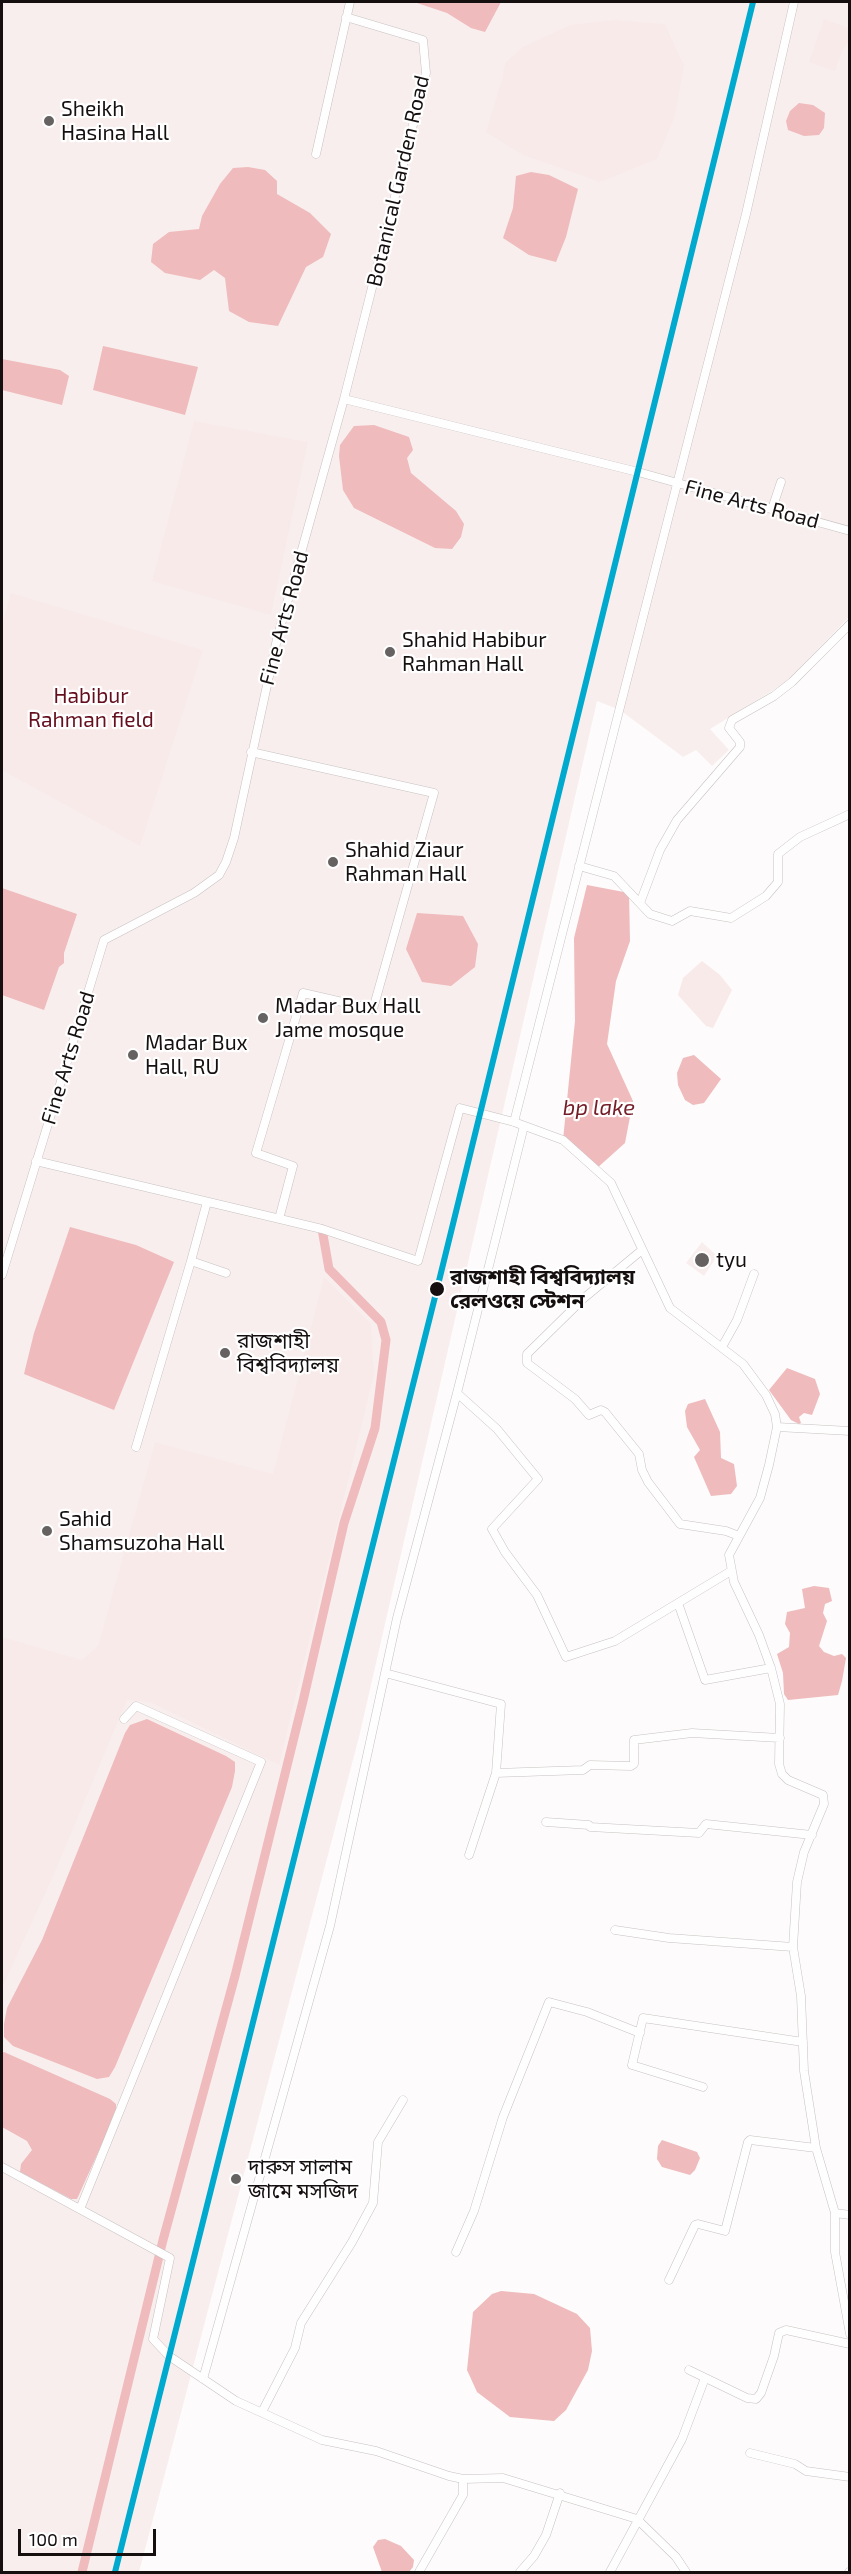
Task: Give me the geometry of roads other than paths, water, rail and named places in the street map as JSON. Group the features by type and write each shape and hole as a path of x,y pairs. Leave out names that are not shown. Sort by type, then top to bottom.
{"street":[{"path":"316,154 350,2"},
{"path":"514,1122 749,202 794,2"},
{"name":"Botanical Garden Road","path":"344,399 426,72 423,40 346,17"},
{"name":"Fine Arts Road","path":"2,1275 104,940 194,893 219,874 234,838 277,639 344,399 638,471 849,531"},
{"path":"772,509 781,482"},
{"path":"639,903 660,850 677,820 740,747 740,742 729,728 732,720 774,696 792,682 849,624"},
{"path":"251,752 434,793 373,1009 303,993 256,1153 293,1166 279,1219"},
{"path":"579,866 614,876 650,914 672,921 690,911 731,918 766,896 778,882 778,854 800,837 849,814"},
{"path":"36,1161 322,1229 418,1261 460,1108 514,1122 563,1140 610,1183 670,1308 743,1364 766,1395 775,1414 777,1427 760,1498 729,1555 731,1571 771,1668 780,1704 779,1764 782,1774 788,1780 823,1795 824,1804 796,1882 793,1947 801,1996 804,2071 816,2148 835,2213 835,2252 849,2334"},
{"path":"203,2379 330,1926 385,1672 524,1126"},
{"path":"136,1447 207,1202"},
{"path":"642,1250 584,1298 527,1354 527,1363 575,1399 590,1415 602,1410 609,1415 639,1454 642,1470 648,1482 680,1524 726,1531 739,1536"},
{"path":"191,1261 226,1273"},
{"path":"722,1347 737,1320 754,1274"},
{"path":"457,1394 497,1429 538,1479 492,1529 505,1552 537,1595 566,1657 615,1641 731,1571"},
{"path":"777,1427 849,1431"},
{"path":"678,1604 705,1680 771,1668"},
{"path":"385,1672 501,1704 496,1773 469,1855"},
{"path":"81,2210 261,1762 136,1706 124,1719"},
{"path":"496,1773 583,1770 590,1765 631,1766 634,1764 634,1740 692,1733 780,1738"},
{"path":"546,1822 699,1833 705,1824 812,1835"},
{"path":"615,1930 669,1938 793,1947"},
{"path":"456,2252 474,2211 503,2117 549,2002 587,2012 640,2033"},
{"path":"703,2087 632,2066 644,2018 803,2042"},
{"path":"261,2412 295,2349 301,2323 352,2242 372,2203 378,2142 403,2100"},
{"path":"669,2280 695,2225 725,2231 750,2140 816,2148"},
{"path":"2,2167 170,2258 153,2339 169,2356 236,2401 322,2440 376,2451 436,2473 463,2479 503,2478 560,2493 637,2519 676,2557 686,2572"},
{"path":"835,2213 849,2215"},
{"path":"689,2370 747,2398 756,2399 761,2393 774,2356 779,2333 786,2330 849,2343"},
{"path":"610,2572 682,2439 705,2378"},
{"path":"750,2453 795,2464 806,2471 849,2476"},
{"path":"419,2572 435,2548 462,2495 463,2479"},
{"path":"520,2572 534,2556 546,2535 560,2493"}],"water":[{"path":"414,2 501,2 485,32 471,28 447,13"},
{"path":"799,103 813,105 825,113 824,128 819,135 804,136 788,130 786,121 790,111"},
{"path":"248,167 265,170 277,181 277,194 310,213 331,234 323,257 306,267 278,326 249,322 229,311 225,278 214,270 200,280 165,273 151,262 153,244 169,232 199,229 202,216 220,184 233,168"},
{"path":"531,172 549,175 578,189 566,237 556,262 529,255 503,238 513,208 516,176"},
{"path":"103,346 198,367 185,415 93,390"},
{"path":"2,359 60,370 69,376 62,405 2,390"},
{"path":"374,425 409,437 413,450 407,458 411,473 456,511 464,524 461,537 452,549 435,548 354,508 343,490 340,445 354,426"},
{"name":"bp lake","path":"587,885 629,893 630,941 616,981 607,1044 633,1101 625,1143 596,1169 563,1140 575,1021 574,938"},
{"path":"2,888 77,914 64,953 64,963 59,967 44,1010 2,995"},
{"path":"417,913 463,916 478,944 475,967 451,986 422,982 406,949"},
{"path":"694,1055 721,1079 704,1103 693,1105 685,1100 678,1085 677,1073 683,1058"},
{"path":"70,1227 136,1245 174,1262 114,1410 24,1374 34,1333"},
{"path":"787,1368 815,1379 820,1394 812,1415 804,1413 799,1417 801,1423 799,1424 791,1420 769,1390"},
{"path":"705,1399 720,1432 721,1458 734,1464 737,1486 731,1494 711,1496 694,1457 700,1450 687,1427 685,1411 688,1404"},
{"path":"814,1586 829,1588 832,1601 825,1604 823,1613 827,1621 819,1646 824,1652 834,1656 842,1654 846,1658 842,1681 838,1695 788,1700 784,1694 783,1673 777,1654 789,1647 790,1633 785,1624 787,1612 805,1608 802,1589"},
{"path":"147,1719 226,1756 235,1762 235,1771 232,1787 115,2067 109,2077 97,2079 13,2046 4,2037 4,2024 7,2008 42,1940 125,1733 130,1725"},
{"path":"2,2053 110,2099 116,2104 116,2113 77,2199 71,2199 20,2172 21,2164 32,2150 27,2141 2,2127"},
{"path":"662,2140 697,2152 700,2158 690,2175 662,2167 657,2159 658,2146"},
{"path":"501,2291 534,2294 577,2314 590,2328 592,2351 588,2370 566,2410 554,2421 510,2417 477,2392 467,2370 473,2312 492,2294"},
{"path":"385,2539 401,2546 414,2560 409,2572 382,2572 373,2547 378,2540"}],"waterway":[{"path":"82,2572 163,2240 235,1976 344,1523 375,1428 386,1340 381,1322 329,1269 322,1229"}],"place":[{"name":"Sheikh Hasina Hall","path":"49,121"},
{"name":"Shahid Habibur Rahman Hall","path":"390,652"},
{"name":"Shahid Ziaur Rahman Hall","path":"333,862"},
{"name":"Madar Bux Hall Jame mosque","path":"263,1018"},
{"name":"Madar Bux Hall, RU","path":"133,1055"},
{"name":"tyu","path":"702,1260"},
{"name":"রাজশাহী বিশ্ববিদ্যালয় রেলওয়ে স্টেশন","path":"437,1289"},
{"name":"রাজশাহী বিশ্ববিদ্যালয়","path":"225,1353"},
{"name":"Sahid Shamsuzoha Hall","path":"47,1531"},
{"name":"দারুস সালাম জামে মসজিদ","path":"236,2179"}],"park label":[{"name":"Habibur Rahman field","path":"91,708"}]}
